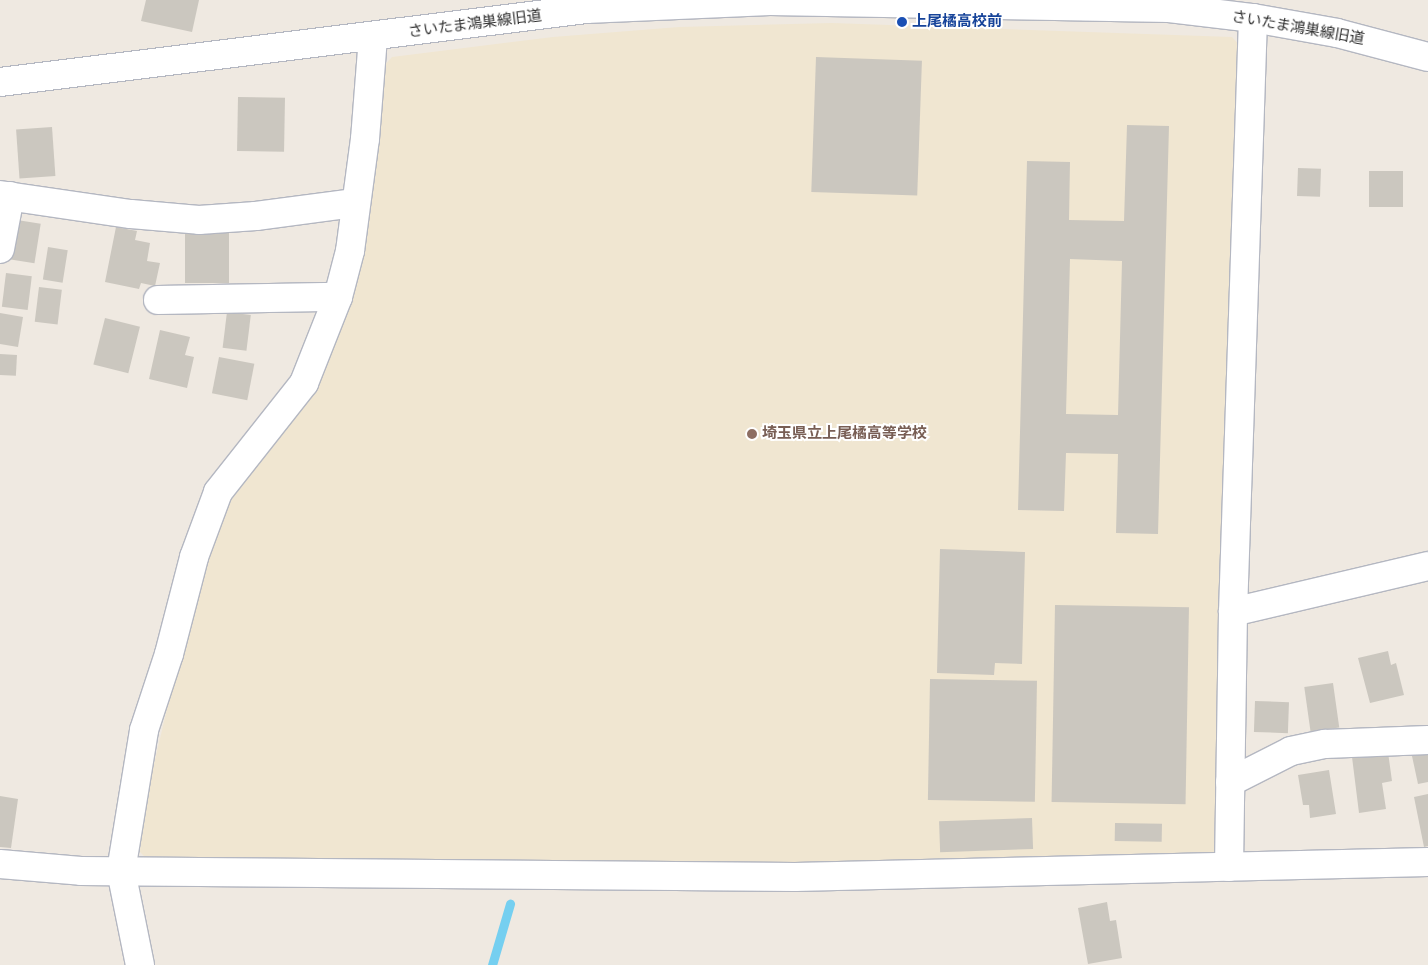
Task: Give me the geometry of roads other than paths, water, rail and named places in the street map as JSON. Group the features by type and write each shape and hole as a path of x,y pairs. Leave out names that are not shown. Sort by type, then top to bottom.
{"street":[{"name":"さいたま鴻巣線旧道","path":"0,82 586,10 770,1 1171,4 1337,33 1428,57"},
{"path":"1229,867 1233,612 1253,18"},
{"path":"140,965 121,872 144,730 169,654 194,557 218,492 304,383 338,297 350,251 366,120 373,37"},
{"path":"0,249 5,196 199,220 256,216 355,204"},
{"path":"158,300 338,297"},
{"path":"1233,612 1428,566"},
{"path":"1230,782 1290,751 1325,744 1428,740"},
{"path":"0,864 121,872 796,877 1428,862"}],"waterway":[{"path":"492,965 510,904"}],"place":[{"name":"上尾橘高校前","path":"902,22"},
{"name":"埼玉県立上尾橘高等学校","path":"752,434"}]}
